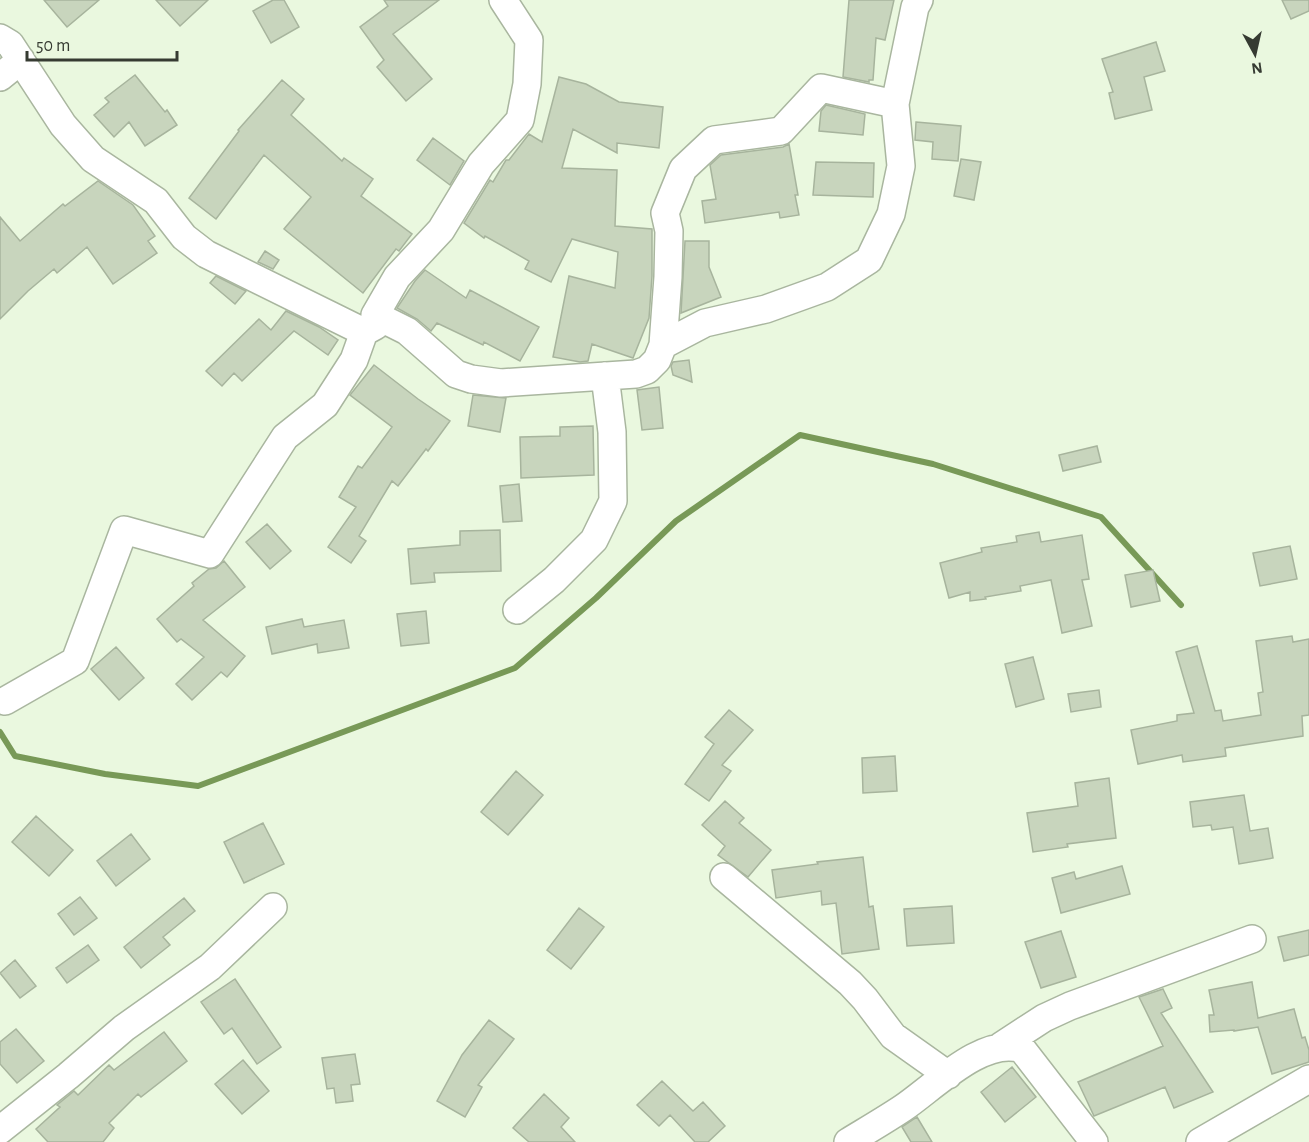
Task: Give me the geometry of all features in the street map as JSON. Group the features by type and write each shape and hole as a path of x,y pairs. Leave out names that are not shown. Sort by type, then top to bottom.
{"street":[{"path":"5,701 75,661 124,530 210,554 285,437 325,405 354,360 369,324 397,277 441,230 481,164 520,120 527,84 529,40 503,0"},
{"path":"663,345 705,323 766,309 827,287 869,260 891,214 901,166 895,104 915,7 919,0"},
{"path":"0,38 10,44 63,125 93,159 156,201 184,237 206,254 369,324 407,331 456,374 501,383 636,374 647,370 657,360 663,345 669,254 669,231 665,213 682,169 714,140 781,131 821,88 895,104"},
{"path":"0,77 21,60"},
{"path":"517,610 554,580 594,540 613,501 612,432 605,376"},
{"path":"724,877 850,983 893,1035 948,1075"},
{"path":"0,1130 124,1028 210,967 273,907"},
{"path":"848,1142 904,1107 948,1075 987,1051 1002,1046 1044,1018 1070,1006 1252,939"},
{"path":"1002,1046 1022,1049 1094,1142"},
{"path":"1200,1142 1309,1079"}],"building":[{"path":"44,0 99,0 67,27"},
{"path":"156,0 208,0 180,26"},
{"path":"273,0 284,0 299,27 271,43 253,11"},
{"path":"384,0 439,0 393,34 432,79 406,101 377,67 384,60 360,27 388,6"},
{"path":"849,0 894,0 885,40 876,38 873,80 869,82 843,77"},
{"path":"1282,0 1309,0 1309,11 1291,19"},
{"path":"1156,42 1165,71 1144,77 1152,110 1115,119 1109,93 1113,92 1102,59"},
{"path":"135,75 165,112 167,110 177,125 145,146 129,122 114,137 94,115 109,102 105,98"},
{"path":"559,77 586,84 619,102 663,107 659,148 617,143 617,153 573,129 562,168 617,170 615,226 652,229 649,318 633,358 592,344 588,361 580,362 553,357 569,276 615,288 618,252 572,239 551,282 525,269 529,261 485,236 484,238 464,223 490,180 493,182 506,160 509,160 529,134 542,142"},
{"path":"282,80 304,99 291,115 342,161 344,158 373,179 361,196 412,234 399,251 396,249 363,293 284,229 311,197 264,155 216,219 189,198 238,130"},
{"path":"826,105 865,114 863,135 819,131 821,111"},
{"path":"916,122 961,126 958,161 932,159 933,142 915,140"},
{"path":"433,138 464,161 450,185 417,160"},
{"path":"789,144 799,215 780,218 779,212 705,223 702,201 716,199 710,165 721,155 783,147"},
{"path":"961,159 981,162 974,200 954,196"},
{"path":"816,162 874,163 873,197 813,195"},
{"path":"98,181 133,205 155,236 148,241 157,253 113,284 87,247 57,273 54,269 0,319 0,217 20,241 63,204 65,206"},
{"path":"685,241 709,241 709,267 721,297 681,313"},
{"path":"265,251 279,260 273,269 258,262"},
{"path":"425,270 466,298 470,290 539,327 520,361 484,342 483,345 437,323 431,331 417,319 397,308"},
{"path":"216,276 246,291 235,304 210,283"},
{"path":"286,311 319,327 338,340 328,355 294,331 242,381 234,373 222,386 206,371 259,319 271,330"},
{"path":"689,360 692,382 673,375 671,366 673,362"},
{"path":"374,365 450,421 398,486 392,481 359,536 366,541 351,563 328,547 356,507 339,497 358,466 362,468 392,427 350,395"},
{"path":"659,387 663,428 642,430 637,390"},
{"path":"473,395 506,398 500,432 468,426"},
{"path":"593,426 594,475 521,478 520,437 560,436 560,427"},
{"path":"1097,446 1101,462 1063,471 1059,455"},
{"path":"519,484 522,521 503,522 500,486"},
{"path":"267,524 291,551 270,569 246,542"},
{"path":"500,530 501,571 434,573 435,582 411,584 408,549 460,545 460,531"},
{"path":"1039,532 1041,542 1082,535 1089,579 1082,580 1092,626 1062,633 1051,580 1020,586 1021,591 985,597 986,599 970,601 970,592 949,598 940,563 982,552 981,548 1017,542 1016,536"},
{"path":"1290,546 1297,579 1260,586 1253,553"},
{"path":"224,561 245,587 203,620 245,656 227,677 221,672 192,700 176,684 204,657 181,639 177,642 157,619 194,586 192,583 209,569 216,568"},
{"path":"1153,570 1160,601 1131,607 1125,575"},
{"path":"426,611 429,643 401,646 397,614"},
{"path":"302,619 304,627 344,620 349,648 318,653 317,644 272,654 266,627"},
{"path":"1292,636 1293,642 1309,639 1309,715 1302,716 1303,736 1225,748 1226,756 1183,762 1182,755 1138,764 1131,730 1177,721 1177,715 1194,713 1176,652 1197,646 1215,711 1221,710 1223,721 1261,715 1258,693 1263,692 1256,641"},
{"path":"116,647 144,678 119,700 91,669"},
{"path":"1033,657 1044,699 1016,707 1005,664"},
{"path":"1099,690 1101,707 1071,712 1068,694"},
{"path":"729,710 753,730 722,765 731,771 709,801 685,784 714,744 705,737"},
{"path":"895,756 897,791 863,793 862,758"},
{"path":"516,771 543,795 508,835 481,812"},
{"path":"1109,778 1116,838 1067,844 1068,847 1033,852 1027,813 1078,806 1075,783"},
{"path":"1244,795 1250,831 1268,828 1273,858 1239,864 1233,827 1212,830 1211,825 1193,827 1190,802"},
{"path":"725,801 744,818 739,823 771,850 748,877 718,855 725,846 702,825"},
{"path":"36,816 73,850 49,876 12,842"},
{"path":"263,823 284,864 244,883 224,842"},
{"path":"131,834 150,859 116,886 97,861"},
{"path":"863,857 869,907 873,906 879,949 842,954 836,903 822,905 821,891 776,898 772,870"},
{"path":"1122,866 1130,894 1061,913 1052,878 1074,872 1076,879"},
{"path":"80,897 97,918 74,935 58,914"},
{"path":"184,898 195,911 163,937 170,945 141,968 124,947"},
{"path":"952,906 954,943 907,946 904,909"},
{"path":"579,908 604,927 571,969 547,950"},
{"path":"1309,930 1309,955 1284,961 1278,937"},
{"path":"1061,931 1076,977 1041,988 1025,942"},
{"path":"88,945 99,960 67,983 56,968"},
{"path":"15,960 36,986 20,998 0,973"},
{"path":"235,979 281,1047 257,1064 232,1028 224,1034 201,1002"},
{"path":"1252,982 1258,1018 1294,1009 1302,1038 1305,1037 1309,1050 1309,1062 1272,1074 1258,1027 1210,1032 1209,1015 1214,1015 1209,990"},
{"path":"1163,989 1172,1008 1161,1013 1213,1092 1174,1108 1165,1087 1094,1116 1078,1082 1163,1046 1139,997"},
{"path":"489,1020 514,1039 478,1085 482,1087 465,1117 437,1101 462,1055"},
{"path":"16,1029 44,1061 17,1083 0,1064 0,1042"},
{"path":"164,1032 187,1061 141,1097 138,1094 109,1123 114,1128 103,1142 48,1142 36,1129 60,1107 57,1105 74,1091 78,1095 109,1065 114,1070"},
{"path":"355,1054 360,1084 351,1085 353,1101 336,1103 334,1088 327,1089 322,1058"},
{"path":"243,1060 269,1091 242,1114 215,1084"},
{"path":"1012,1067 1036,1097 1005,1122 981,1092"},
{"path":"662,1081 693,1111 703,1102 725,1126 708,1142 695,1142 670,1115 659,1126 637,1105"},
{"path":"544,1094 569,1118 561,1127 575,1142 529,1142 513,1128"},
{"path":"917,1117 932,1142 911,1142 902,1127"}],"waterway":[{"path":"0,732 15,756 105,774 198,786 515,668 596,598 676,521 800,435 933,464 1101,517 1181,605"}]}
